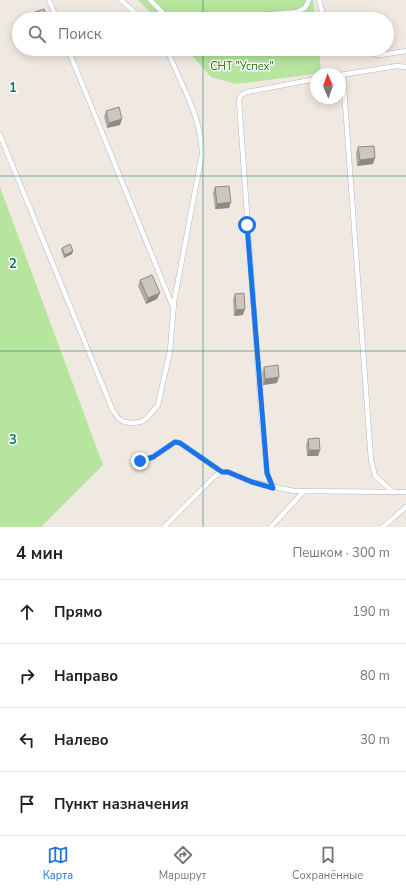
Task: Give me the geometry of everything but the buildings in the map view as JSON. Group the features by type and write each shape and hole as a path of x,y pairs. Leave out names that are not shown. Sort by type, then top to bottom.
{"lane":[{"path":"49,0 54,12"},
{"path":"121,0 134,12"},
{"path":"150,0 163,12"},
{"path":"297,12 305,8 309,0"},
{"path":"320,0 322,12"},
{"path":"394,53 406,51"},
{"path":"71,56 173,308"},
{"path":"0,135 113,411 119,419 125,422 141,422 153,414 158,405 170,351 173,308 202,154 202,141 196,114 170,56"},
{"path":"346,74 397,66 406,68"},
{"path":"273,488 267,473 261,412 239,100 241,95 246,92 310,80"},
{"path":"344,104 371,460 375,476 392,491"},
{"path":"140,461 153,457 175,442 180,443 222,472"},
{"path":"164,527 216,475 222,472 228,472 252,482 273,488 304,491 406,492"},
{"path":"271,527 304,491"},
{"path":"383,527 406,507"}],"green space":[{"path":"138,0 313,0 314,12 150,12"},
{"name":"СНТ \"Успех\"","path":"192,56 320,56 321,68 310,68 310,74 236,84 211,77"},
{"path":"0,187 103,465 41,527 0,527"}],"route":[{"path":"140,461 159,454 171,443 180,443 217,467 222,472 228,472 252,482 273,488 267,473 247,225"}]}
